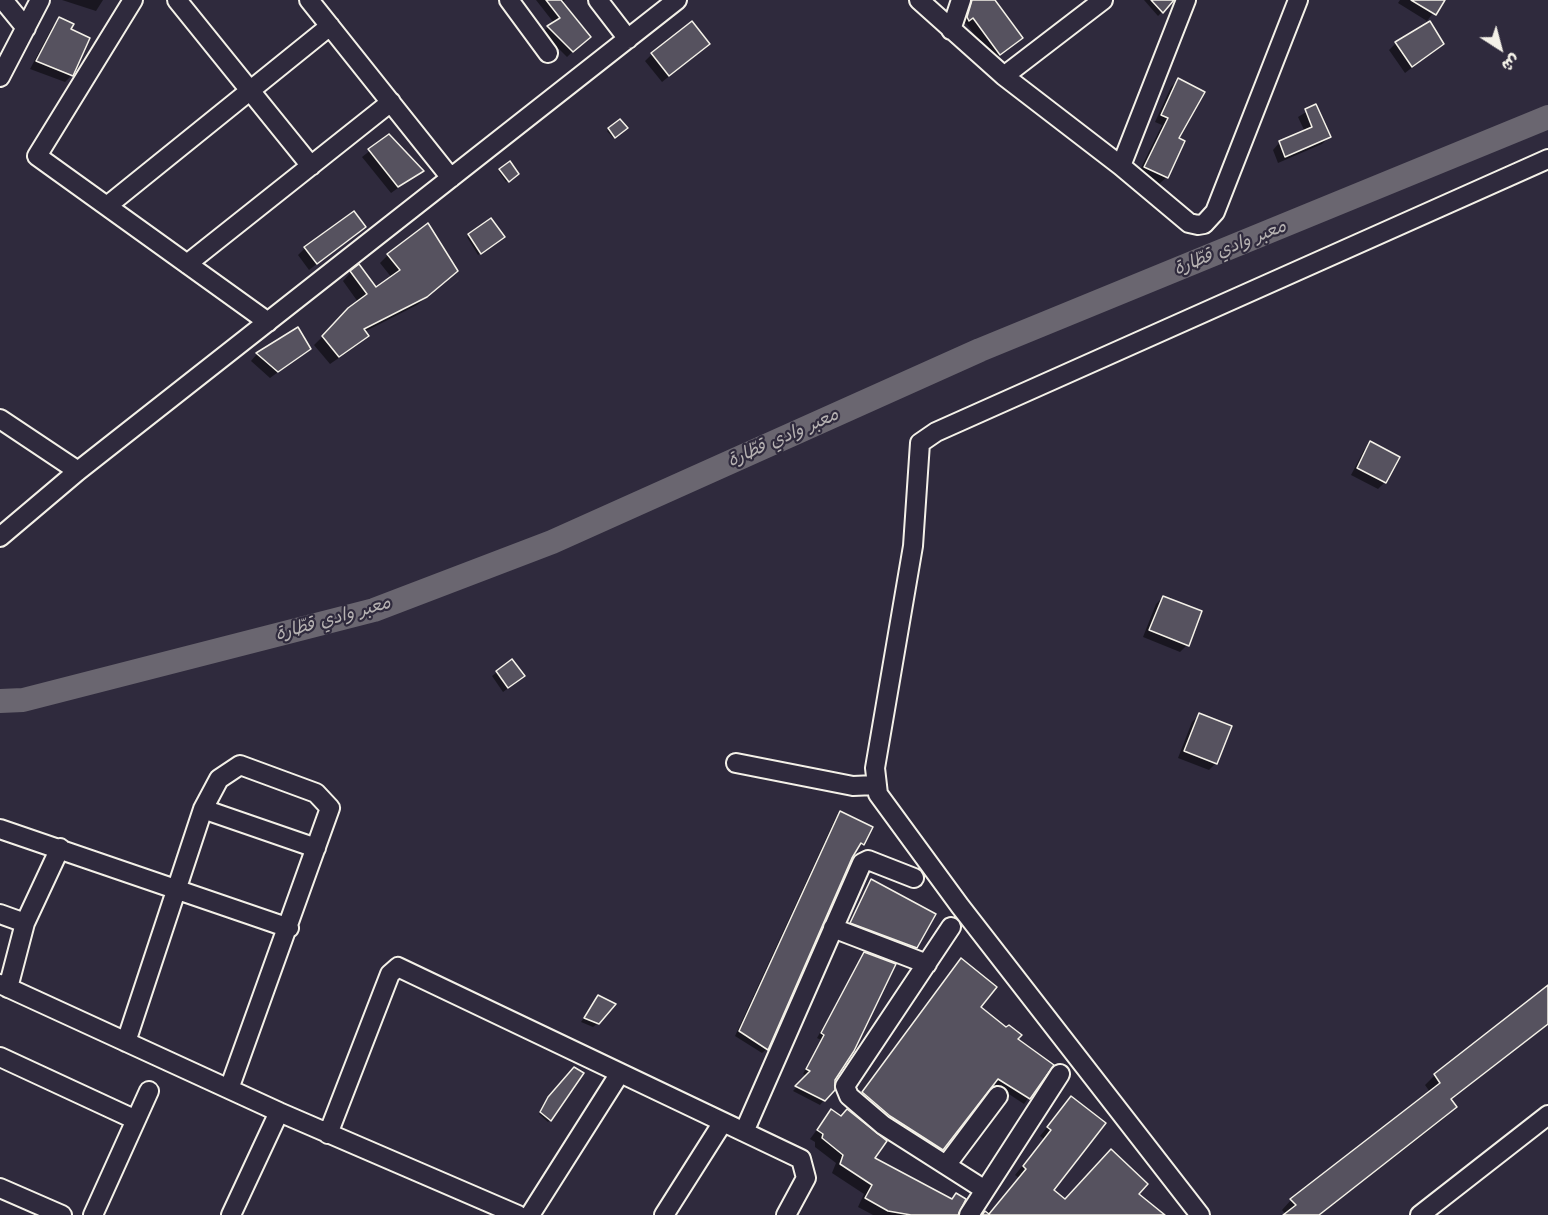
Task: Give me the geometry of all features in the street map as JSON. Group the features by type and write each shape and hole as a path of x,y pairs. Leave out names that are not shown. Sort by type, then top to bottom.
{"street":[{"path":"3,0 26,28"},
{"path":"0,77 40,0"},
{"path":"133,0 38,156 268,322"},
{"path":"177,0 311,166"},
{"path":"309,0 451,177"},
{"path":"509,0 548,53"},
{"path":"598,0 628,39"},
{"path":"0,537 78,471 677,0"},
{"path":"919,0 1004,76 1122,165 1189,224 1204,224 1210,218 1298,0"},
{"path":"951,30 961,0"},
{"path":"1004,76 1103,0"},
{"path":"1122,165 1186,0"},
{"path":"107,206 330,26"},
{"path":"187,264 391,102"},
{"path":"1200,1215 960,906 885,805 875,785 875,768 912,546 920,443 936,432 1548,159"},
{"path":"0,418 78,471"},
{"path":"736,763 853,786 875,785"},
{"path":"126,1042 202,809 219,778 240,765 316,793 330,808 289,928 228,1089"},
{"path":"202,809 316,848"},
{"path":"0,829 289,928"},
{"path":"60,848 25,923 4,986 328,1134 518,1215"},
{"path":"744,1132 862,862 868,860 914,878"},
{"path":"0,914 25,923"},
{"path":"951,927 845,1086 849,1096 883,1125 985,1190"},
{"path":"833,928 927,964"},
{"path":"328,1134 390,974 398,967 801,1159 806,1178 787,1215"},
{"path":"0,1057 136,1120"},
{"path":"530,1215 620,1073"},
{"path":"969,1215 1060,1074"},
{"path":"93,1215 149,1091"},
{"path":"947,1164 998,1096"},
{"path":"231,1215 279,1112"},
{"path":"1420,1215 1548,1116"},
{"path":"664,1215 723,1122"},
{"path":"0,1188 62,1215"}],"building":[{"path":"546,0 561,0 591,37 573,52 547,26 560,18"},
{"path":"972,0 995,0 1023,38 1000,55 973,18 969,21 967,17"},
{"path":"1151,0 1174,0 1163,13"},
{"path":"1411,0 1445,0 1436,15"},
{"path":"59,17 74,24 71,29 90,38 73,76 36,61"},
{"path":"692,21 710,44 669,76 651,53"},
{"path":"1430,21 1444,44 1412,67 1395,42"},
{"path":"1178,78 1205,92 1179,138 1185,141 1168,178 1144,167 1168,118 1161,115"},
{"path":"1316,104 1331,137 1285,157 1279,141 1312,127 1305,109"},
{"path":"620,119 628,128 615,138 608,128"},
{"path":"389,134 424,171 398,187 368,149"},
{"path":"510,161 519,174 509,182 499,169"},
{"path":"354,211 366,227 317,264 304,247"},
{"path":"491,218 505,237 481,254 468,234"},
{"path":"428,223 458,271 427,297 364,329 369,336 339,357 322,336 348,308 367,294 350,271 359,264 376,287 400,270 387,254"},
{"path":"298,327 311,349 278,372 256,353"},
{"path":"1370,441 1400,457 1386,483 1357,468"},
{"path":"1163,596 1202,611 1189,646 1149,630"},
{"path":"512,659 525,676 508,688 496,671"},
{"path":"1199,713 1232,726 1217,764 1184,751"},
{"path":"840,811 873,827 864,845 861,843 852,858 768,1050 739,1031"},
{"path":"871,879 936,914 917,948 850,923"},
{"path":"864,952 896,964 854,1051 835,1080 835,1090 825,1101 795,1086 810,1071 806,1069 824,1035 821,1033"},
{"path":"961,958 997,987 981,1007 1006,1027 1009,1025 1022,1035 1018,1039 1054,1065 1030,1099 998,1079 943,1150 890,1116 862,1092"},
{"path":"1548,985 1548,1024 1451,1099 1457,1107 1319,1215 1283,1215 1296,1205 1290,1199 1440,1083 1434,1074"},
{"path":"598,995 616,1004 599,1024 584,1018"},
{"path":"574,1067 584,1073 551,1121 540,1112 548,1097"},
{"path":"1071,1096 1106,1123 1054,1190 1065,1199 1111,1149 1148,1184 1139,1194 1165,1215 982,1215 985,1211 989,1214 1026,1169 1023,1166 1051,1130 1047,1127"},
{"path":"831,1109 841,1116 847,1109 887,1141 875,1158 952,1199 956,1193 966,1199 958,1215 911,1215 888,1211 865,1198 872,1185 840,1164 843,1155 822,1138 823,1134 817,1130"}],"waterway":[{"name":"معبر وادي قطّارة","path":"0,701 23,700 374,610 552,542 980,350 1548,117"}]}
